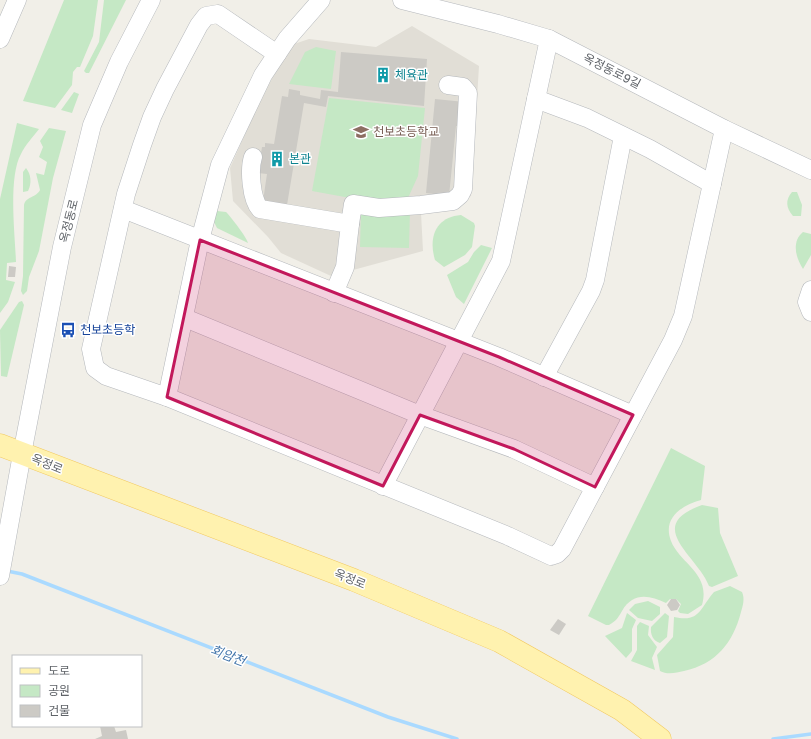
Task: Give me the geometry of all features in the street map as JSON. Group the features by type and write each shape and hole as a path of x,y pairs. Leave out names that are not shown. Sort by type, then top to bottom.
{"main road":[{"name":"옥정로","path":"0,445 354,580 499,641 622,710 660,739"}],"street":[{"path":"0,39 17,0"},
{"name":"옥정동로","path":"22,454 62,247 92,126 119,62 151,0"},
{"path":"167,397 185,318 200,240 220,165 260,81 287,39 321,0"},
{"name":"옥정동로9길","path":"402,0 498,24 549,39 724,129 811,170"},
{"path":"277,54 222,16 215,13 203,20 165,89 152,117 123,209 91,349 95,368 106,376 167,397 508,536 551,556 562,550 673,340 683,316 724,129"},
{"path":"383,486 501,261 549,39"},
{"path":"334,292 345,267 353,204 378,208 421,205 453,201 460,195 462,189 468,93 463,88 448,85"},
{"path":"536,99 587,118 712,184"},
{"path":"544,377 591,291 595,280 623,136"},
{"path":"253,157 250,170 256,202 260,209 350,224"},
{"path":"123,209 458,341 633,415"},
{"path":"811,290 807,302 811,312"},
{"path":"185,318 420,415 514,448 595,487"},
{"name":"옥정로","path":"0,576 22,454"}],"highlighted area":[{"path":"200,240 499,357 633,415 595,487 514,449 420,415 383,486 167,397"}],"shaded area":[{"name":"천보초등학교","path":"412,26 479,66 471,196 456,205 421,213 423,251 331,276 281,253 268,237 233,201 230,168 262,96 291,45 309,39 376,47"}],"green space":[{"path":"64,0 98,0 93,36 80,67 77,67 73,72 72,85 55,108 23,101"},
{"path":"104,0 126,0 89,73 86,73 84,71 99,42"},
{"path":"316,47 336,51 331,89 289,84 305,52"},
{"path":"74,92 79,94 72,113 61,110"},
{"path":"329,98 425,108 418,176 408,198 361,200 312,191"},
{"path":"17,123 39,129 25,147 17,164 13,191 16,262 7,263 6,280 15,282 8,302 0,313 0,199"},
{"path":"49,128 66,131 53,178 39,251 29,277 27,291 23,295 21,291 23,276 24,205 27,200 40,190 36,173 44,175 47,162 39,157 43,147 40,141"},
{"path":"26,168 30,176 30,185 28,191 23,192 23,172"},
{"path":"792,192 797,192 802,205 801,216 793,216 789,210 787,201"},
{"path":"361,210 410,211 409,248 360,247"},
{"path":"217,211 226,212 242,232 248,243 217,228 214,222"},
{"path":"461,215 474,223 475,226 472,247 465,255 444,267 435,260 433,252 434,236 440,224 445,220"},
{"path":"803,232 811,234 811,255 803,269 798,260 796,245 799,236"},
{"path":"481,245 492,248 464,304 456,297 447,275 468,262 474,252"},
{"path":"22,301 24,305 7,377 1,376 0,330 19,302"},
{"path":"671,448 705,466 701,500 681,509 672,519 669,526 671,541 675,549 699,577 704,594 702,605 688,614 680,613 678,611 681,604 676,599 670,599 666,603 648,597 636,598 626,605 615,621 609,625 606,625 588,616"},
{"path":"702,505 718,508 720,533 738,576 712,587 709,586 703,574 679,542 675,532 677,522 685,513"},
{"path":"730,586 742,592 743,602 738,623 722,650 705,663 695,668 672,673 660,671 657,655 673,637 674,617 689,618 694,616 702,609 714,592"},
{"path":"648,601 660,607 660,614 652,621 638,618 629,610 635,604"},
{"path":"627,613 636,620 632,629 632,651 626,658 605,636 622,628"},
{"path":"665,613 669,616 667,637 660,643 652,637 651,627"},
{"path":"640,622 649,626 648,635 657,647 652,658 655,670 631,661 637,650 637,626"}],"building":[{"path":"341,52 427,59 424,106 328,96 326,107 304,103 287,205 263,201 267,174 258,173 262,147 265,147 265,143 274,144 282,96 288,97 289,89 300,91 300,95 320,99 321,90 338,92"},
{"path":"435,99 465,102 462,126 456,126 449,196 426,193"},
{"path":"9,266 16,267 15,277 8,277"},
{"path":"671,599 676,599 680,605 677,610 671,611 667,605"},
{"path":"558,619 566,624 559,635 550,630"},
{"path":"100,727 114,727 116,732 126,730 128,739 95,739 102,736"}],"waterway":[{"name":"회암천","path":"7,571 22,574 388,717 457,739"},
{"name":"회암천","path":"773,739 811,734"}],"place":[{"name":"체육관","path":"383,75"},
{"name":"천보초등학교","path":"361,132"},
{"name":"본관","path":"277,159"},
{"name":"천보초등학","path":"68,330"}]}
